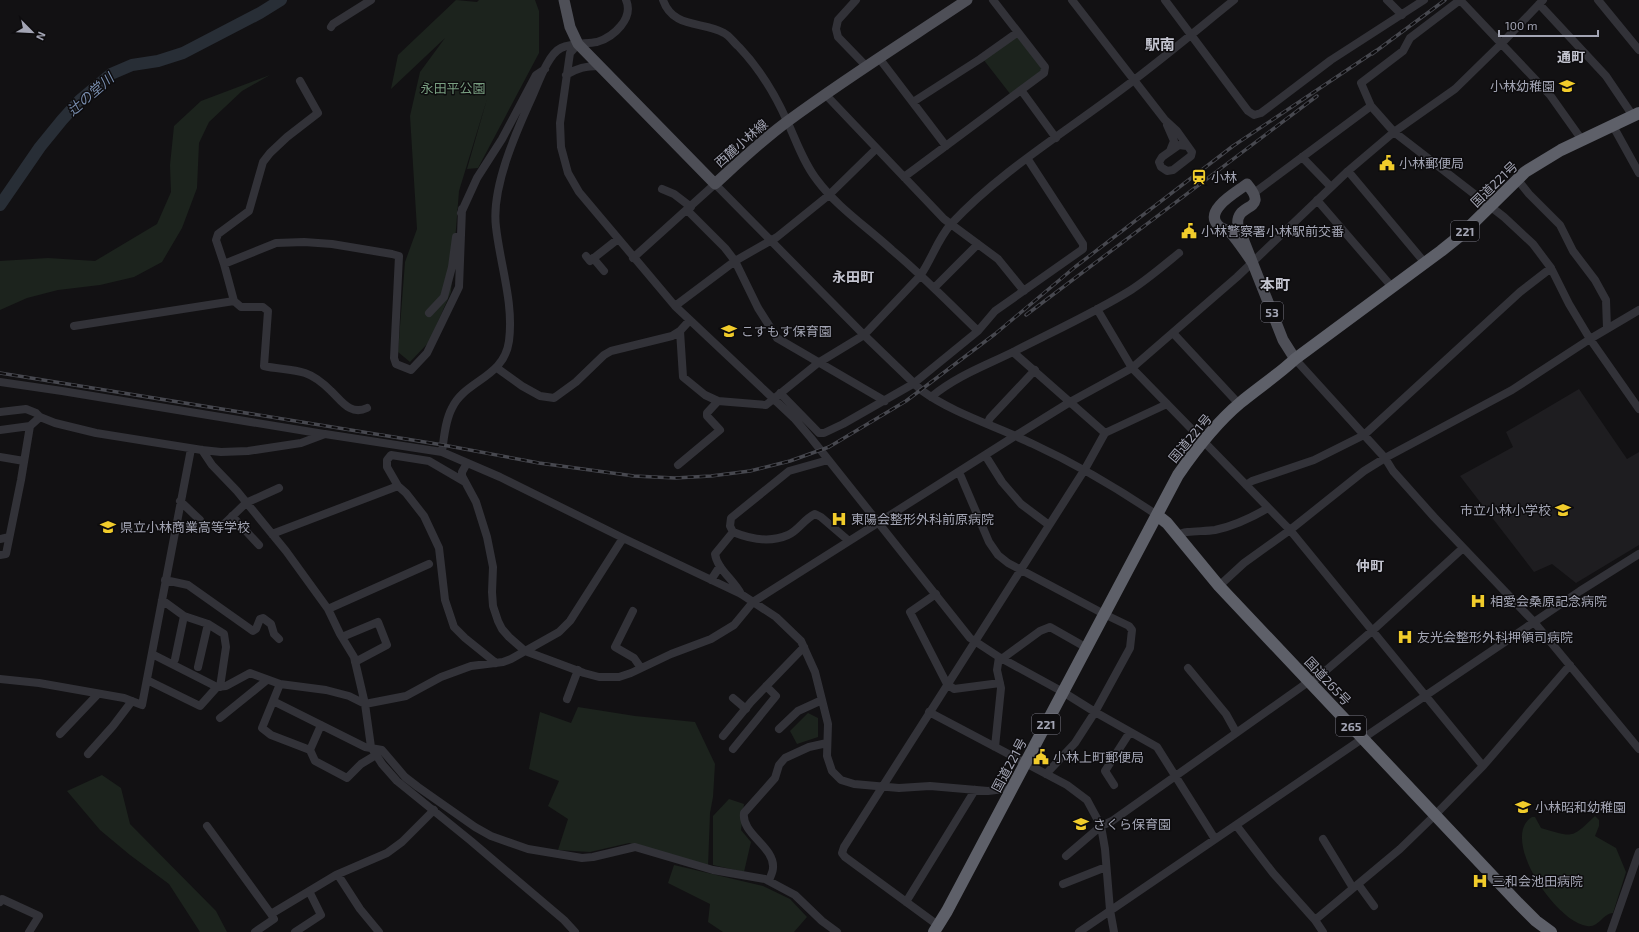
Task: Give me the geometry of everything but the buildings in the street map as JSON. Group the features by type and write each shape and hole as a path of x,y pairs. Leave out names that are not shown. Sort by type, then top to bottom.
{"highway":[{"name":"国道221号","path":"936,929 1178,475 1203,441 1239,404 1295,359 1461,235 1517,179 1544,160 1582,140 1636,115"},
{"name":"国道265号","path":"1157,515 1178,535 1219,586 1363,739 1536,921 1550,932"}],"main road":[{"name":"西麓小林線","path":"564,0 570,27 578,44 715,184 757,146 826,94 967,0"},
{"name":"53","path":"1252,262 1229,232 1217,224 1214,214 1218,206 1246,184 1254,193 1255,201 1239,215 1237,221 1283,340 1295,359"}],"street":[{"path":"332,27 333,24 371,0"},
{"path":"442,452 447,422 452,408 459,398 497,368 509,342 509,312 495,225 497,198 504,167 523,117 550,59 560,48 597,42 607,37 625,21 628,14 626,0"},
{"path":"663,0 666,8 685,21 720,31 727,35 757,68 788,122 811,172 829,195 934,288 978,331"},
{"path":"856,0 838,20 836,29 838,37 867,67"},
{"path":"904,177 1044,73 1046,69 1044,64 992,0"},
{"path":"1072,0 1165,120 1174,137 1174,144 1170,152"},
{"path":"1165,0 1248,111 1254,115 1331,60 1402,16 1424,0"},
{"path":"680,331 683,377 705,395 718,401 766,405 818,363 864,335 920,276 926,268 939,240 951,224 990,188 1027,158 1135,80 1234,0"},
{"path":"1387,0 1402,16"},
{"path":"1582,140 1550,95 1460,0 1410,38 1403,51 1361,82 1371,106 1394,132 1521,231 1533,244 1551,268 1569,304 1590,339 1639,409"},
{"path":"1598,0 1639,50"},
{"path":"467,463 462,472 465,482 481,516 488,537 493,567 493,606 502,629 525,651 599,676 619,677 671,654 711,639 734,625 753,602 984,455 1070,402 1132,368 1252,262 1348,171 1394,132 1455,89 1541,2 1606,76 1636,115"},
{"path":"913,102 980,59 1018,32"},
{"path":"578,44 570,54 560,122 561,147 568,173 579,192 633,258 688,321 774,399 812,438 974,642 1157,747 1215,839"},
{"path":"879,58 946,146"},
{"path":"566,75 579,68 599,66"},
{"path":"429,313 444,297 452,267 462,209 477,178 502,139 536,74 545,68"},
{"path":"300,81 318,113 270,153 263,162 249,211 218,234 216,240 234,301 241,307 263,307 268,311 264,366 305,373 325,386 345,406 356,410 367,408"},
{"path":"1021,90 1056,138"},
{"path":"826,94 876,149 944,219 998,259 1024,291"},
{"path":"1254,193 1371,106"},
{"path":"1165,120 1177,130 1192,152 1191,156 1170,171 1162,169 1159,162 1162,157 1179,145 1187,146"},
{"path":"1613,126 1639,173"},
{"path":"674,306 735,261 771,240 829,195 876,149"},
{"path":"1302,157 1331,187"},
{"path":"780,393 819,433 824,433 885,401 913,384 978,331 995,311 1082,250 1084,247 1027,158"},
{"path":"1348,171 1424,263"},
{"path":"1517,179 1529,194 1560,225 1573,251 1595,280 1606,300 1607,328"},
{"path":"633,258 715,184 913,384 931,397 1085,469 1157,515"},
{"path":"662,189 674,194 689,208 725,248 735,261 758,308 771,330 778,338 818,363 885,401"},
{"path":"1317,200 1392,287"},
{"path":"224,264 276,243 304,242 332,244 399,256 394,358 396,364 411,370 427,353 459,287 462,209"},
{"path":"604,271 589,257 618,239"},
{"path":"934,288 978,244"},
{"path":"931,397 947,384 961,376 1013,352 1097,309 1147,279 1179,253"},
{"path":"1246,485 1252,481 1314,460 1364,435 1520,292 1551,268"},
{"path":"74,326 234,301"},
{"path":"1097,309 1132,368 1290,530 1483,766"},
{"path":"1219,586 1244,563 1290,530 1364,471 1385,458 1512,390 1607,328 1639,310"},
{"path":"497,368 522,386 540,396 554,398 576,382 610,351 672,336 680,331 688,321"},
{"path":"1173,333 1239,404"},
{"path":"1013,352 1105,433"},
{"path":"1295,359 1385,458 1393,471 1463,548 1534,622 1639,749"},
{"path":"986,424 1034,370"},
{"path":"0,382 442,452 500,477 741,594 776,617 801,641 815,672 828,724 827,756 832,771 841,780 854,784 899,788 938,786 988,791 1012,788"},
{"path":"678,465 720,430 707,416 707,413 718,401"},
{"path":"936,929 906,902 845,856 842,853 844,847 1085,469 1105,433 1167,404"},
{"path":"0,412 26,409 55,423 96,433 191,449 221,452 248,451 301,443 325,434"},
{"path":"0,430 30,426 40,417"},
{"path":"0,555 6,554 30,426"},
{"path":"0,678 39,683 98,694 132,701 142,705 162,600 164,580 191,449"},
{"path":"202,450 212,465 272,534 328,609 354,657 365,704 371,747 376,755 394,778 542,902 573,931"},
{"path":"465,482 429,461 391,455 387,460 387,467 398,486 406,493 424,516 439,548 445,600 454,627 496,663"},
{"path":"984,455 1002,482 1021,504 1049,525"},
{"path":"0,457 24,460"},
{"path":"828,460 789,471 731,518 730,526 733,532 749,539 769,540 789,535 808,518 815,514 821,517 849,541"},
{"path":"959,472 989,542 1003,559 1021,570 1129,626 1132,630 1130,648 1095,712 1075,743 1046,774"},
{"path":"272,534 398,486"},
{"path":"220,528 246,503 279,488"},
{"path":"180,501 200,520"},
{"path":"1178,535 1182,532 1216,530 1250,519 1268,508"},
{"path":"232,516 259,545"},
{"path":"733,532 715,554 716,561 737,585 741,594"},
{"path":"0,539 9,537"},
{"path":"152,654 219,687 226,686 250,673 280,684 326,690 349,696 365,704 386,701 406,696 441,677 471,666 496,663 511,659 559,632 570,621 623,538"},
{"path":"1066,856 1101,826 1112,821 1236,732 1310,682 1372,631 1463,548"},
{"path":"1079,932 1534,622 1639,554"},
{"path":"328,609 429,564"},
{"path":"711,580 720,566"},
{"path":"164,580 188,585 253,631 256,629 260,619 263,618 271,624 274,634 278,639"},
{"path":"936,594 910,612 947,684 954,689 1000,683"},
{"path":"147,680 200,706 219,687 226,647 224,634 208,624 184,616 162,600"},
{"path":"633,611 615,647 634,658 641,668"},
{"path":"175,659 184,616"},
{"path":"342,637 378,622 387,645 355,662"},
{"path":"198,667 208,624"},
{"path":"995,747 1001,688 997,670 1001,658 1040,631 1050,627 1086,648"},
{"path":"723,736 766,686 804,647"},
{"path":"1315,920 1400,850 1435,815 1483,766 1570,665"},
{"path":"1188,668 1226,714 1236,732"},
{"path":"567,698 578,670"},
{"path":"220,718 267,680"},
{"path":"280,684 262,728 271,735 310,750 315,761 347,778 360,764 376,755"},
{"path":"733,749 776,696 766,686"},
{"path":"60,734 98,694"},
{"path":"733,698 746,708"},
{"path":"779,729 798,711 822,700"},
{"path":"88,754 113,726 132,701"},
{"path":"273,701 365,747 382,750 406,777 434,800 491,836 528,849 582,858 593,857 635,847 713,870 769,881 795,894 822,921 838,932"},
{"path":"929,712 1067,785 1087,800 1101,826 1110,910 1114,932"},
{"path":"310,750 321,725"},
{"path":"1114,785 1105,771 1130,732"},
{"path":"769,881 773,867 769,856 746,826 743,818 744,813 775,778 779,765 784,758 809,747 827,743"},
{"path":"906,902 975,790"},
{"path":"271,914 338,874 387,853 402,842 434,810"},
{"path":"1236,825 1273,873 1315,920 1323,932"},
{"path":"207,826 274,919 255,932"},
{"path":"1323,839 1355,886 1374,906"},
{"path":"1611,932 1639,852"},
{"path":"1063,884 1106,867"},
{"path":"338,874 360,909 379,932"},
{"path":"295,932 321,915 309,892"},
{"path":"0,902 2,899 39,916 29,932"}],"shaded area":[{"name":"市立小林小学校","path":"1579,389 1627,459 1639,452 1639,545 1576,583 1552,564 1534,572 1460,476 1513,447 1506,432"}],"green space":[{"name":"永田平公園","path":"456,0 477,2 479,0 535,0 539,11 539,53 478,168 467,169 487,99 459,191 451,292 429,342 410,362 398,352 405,262 417,229 410,116 420,72 445,38 391,89 398,55"},
{"path":"1017,37 1043,69 1011,95 983,59"},
{"path":"270,75 242,91 209,122 199,143 197,188 182,228 162,262 134,277 100,285 58,290 27,298 0,310 0,261 48,258 95,261 157,224 171,192 170,165 174,126 201,101"},
{"path":"578,707 635,716 695,722 715,764 713,797 710,813 708,867 629,843 590,852 558,850 568,819 548,806 559,781 529,769 540,712 571,723"},
{"path":"808,713 818,718 818,737 797,744 790,731"},
{"path":"102,775 121,788 130,824 216,911 227,932 200,932 169,884 100,830 67,791"},
{"path":"729,799 744,804 741,830 751,842 744,872 713,865 713,816"},
{"path":"1595,816 1599,820 1599,826 1595,836 1616,848 1626,872 1613,913 1606,916 1595,925 1587,926 1574,921 1560,910 1547,895 1535,878 1526,859 1522,842 1524,827 1532,817 1535,817 1541,828 1559,833 1571,834 1581,829"},
{"path":"674,865 763,886 790,899 807,917 794,932 723,932 708,922 710,904 668,883"}],"waterway":[{"name":"辻の堂川","path":"0,205 40,147 62,120 80,100 111,74 132,65 158,61 183,53 260,13 281,0"}],"railway":[{"path":"1372,54 1445,0"},
{"path":"0,373 443,445 539,463 634,476 675,478 711,476 750,471 790,461 829,447 906,401 995,334 1075,267 1233,146 1377,50"},
{"path":"1026,315 1317,96"}],"place":[{"name":"小林幼稚園","path":"1567,86"},
{"name":"小林郵便局","path":"1387,163"},
{"name":"小林","path":"1199,177"},
{"name":"小林警察署小林駅前交番","path":"1189,231"},
{"name":"こすもす保育園","path":"729,331"},
{"name":"市立小林小学校","path":"1563,510"},
{"name":"東陽会整形外科前原病院","path":"839,519"},
{"name":"県立小林商業高等学校","path":"108,527"},
{"name":"相愛会桑原記念病院","path":"1478,601"},
{"name":"友光会整形外科押領司病院","path":"1405,637"},
{"name":"小林上町郵便局","path":"1041,757"},
{"name":"小林昭和幼稚園","path":"1523,807"},
{"name":"さくら保育園","path":"1081,824"},
{"name":"三和会池田病院","path":"1480,881"}],"district":[{"name":"駅南","path":"1160,44"},
{"name":"通町","path":"1571,56"},
{"name":"永田町","path":"853,276"},
{"name":"本町","path":"1275,284"},
{"name":"仲町","path":"1370,565"}]}
